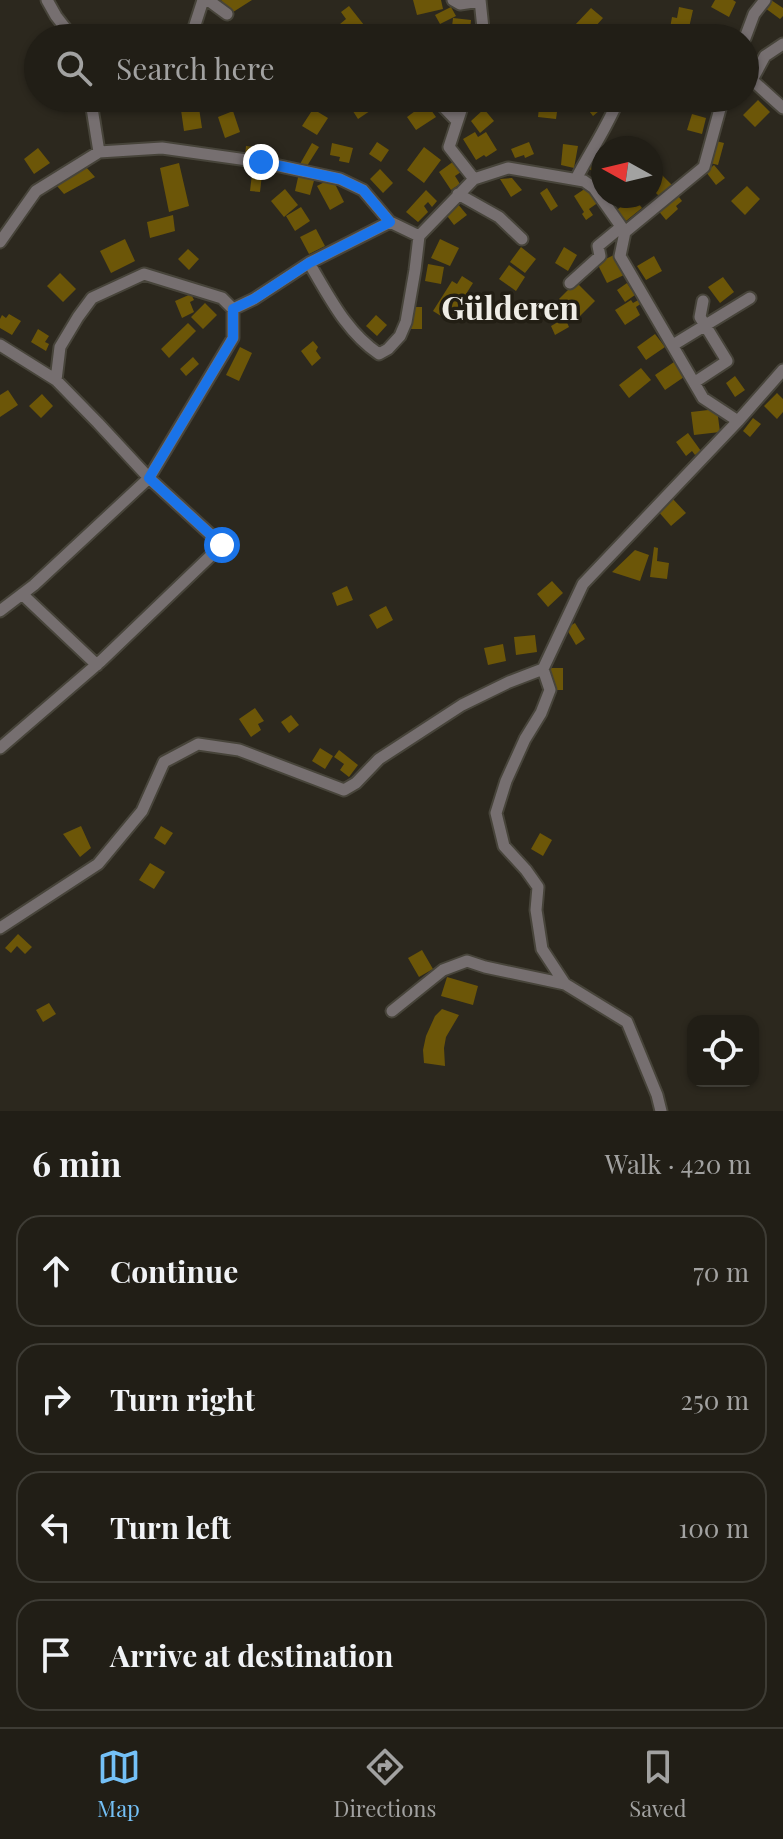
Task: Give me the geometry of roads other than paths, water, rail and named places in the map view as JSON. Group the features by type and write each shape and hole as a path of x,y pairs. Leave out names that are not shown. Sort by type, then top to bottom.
{"street":[{"path":"47,0 62,24"},
{"path":"196,24 205,0 227,14"},
{"path":"453,0 460,4 480,1 482,24"},
{"path":"750,24 761,1"},
{"path":"759,64 783,44"},
{"path":"759,87 783,108"},
{"path":"93,112 99,152"},
{"path":"448,112 457,121"},
{"path":"460,112 449,147 474,179"},
{"path":"576,179 614,112"},
{"path":"570,283 600,256 598,246 704,167 719,112"},
{"path":"0,242 36,191 99,152 162,148 261,162 340,179 363,190 390,222 419,236"},
{"path":"346,167 347,183"},
{"path":"309,263 351,331 379,354 400,336 406,322 419,236 474,179 508,168 584,181 594,188 623,229 620,256 703,398 738,421"},
{"path":"458,194 499,217 522,239"},
{"path":"233,309 309,263 390,222"},
{"path":"0,611 34,585 149,478 233,338 233,309 222,298 144,274 92,298 60,347 56,380"},
{"path":"673,345 750,298"},
{"path":"695,382 727,361 700,317 703,301"},
{"path":"0,345 56,380 149,478 222,545 97,665 0,748"},
{"path":"565,984 542,949 536,910 538,887 504,846 496,813 506,781 550,690 543,669 583,584 783,370"},
{"path":"22,594 97,665"},
{"path":"0,928 98,864 142,811 164,762 198,744 239,750 344,790 356,783 379,759 462,705 543,669"},
{"path":"392,1011 443,970 467,961 565,984 627,1022 661,1111"}],"district":[{"name":"Gülderen","path":"510,306"}]}
